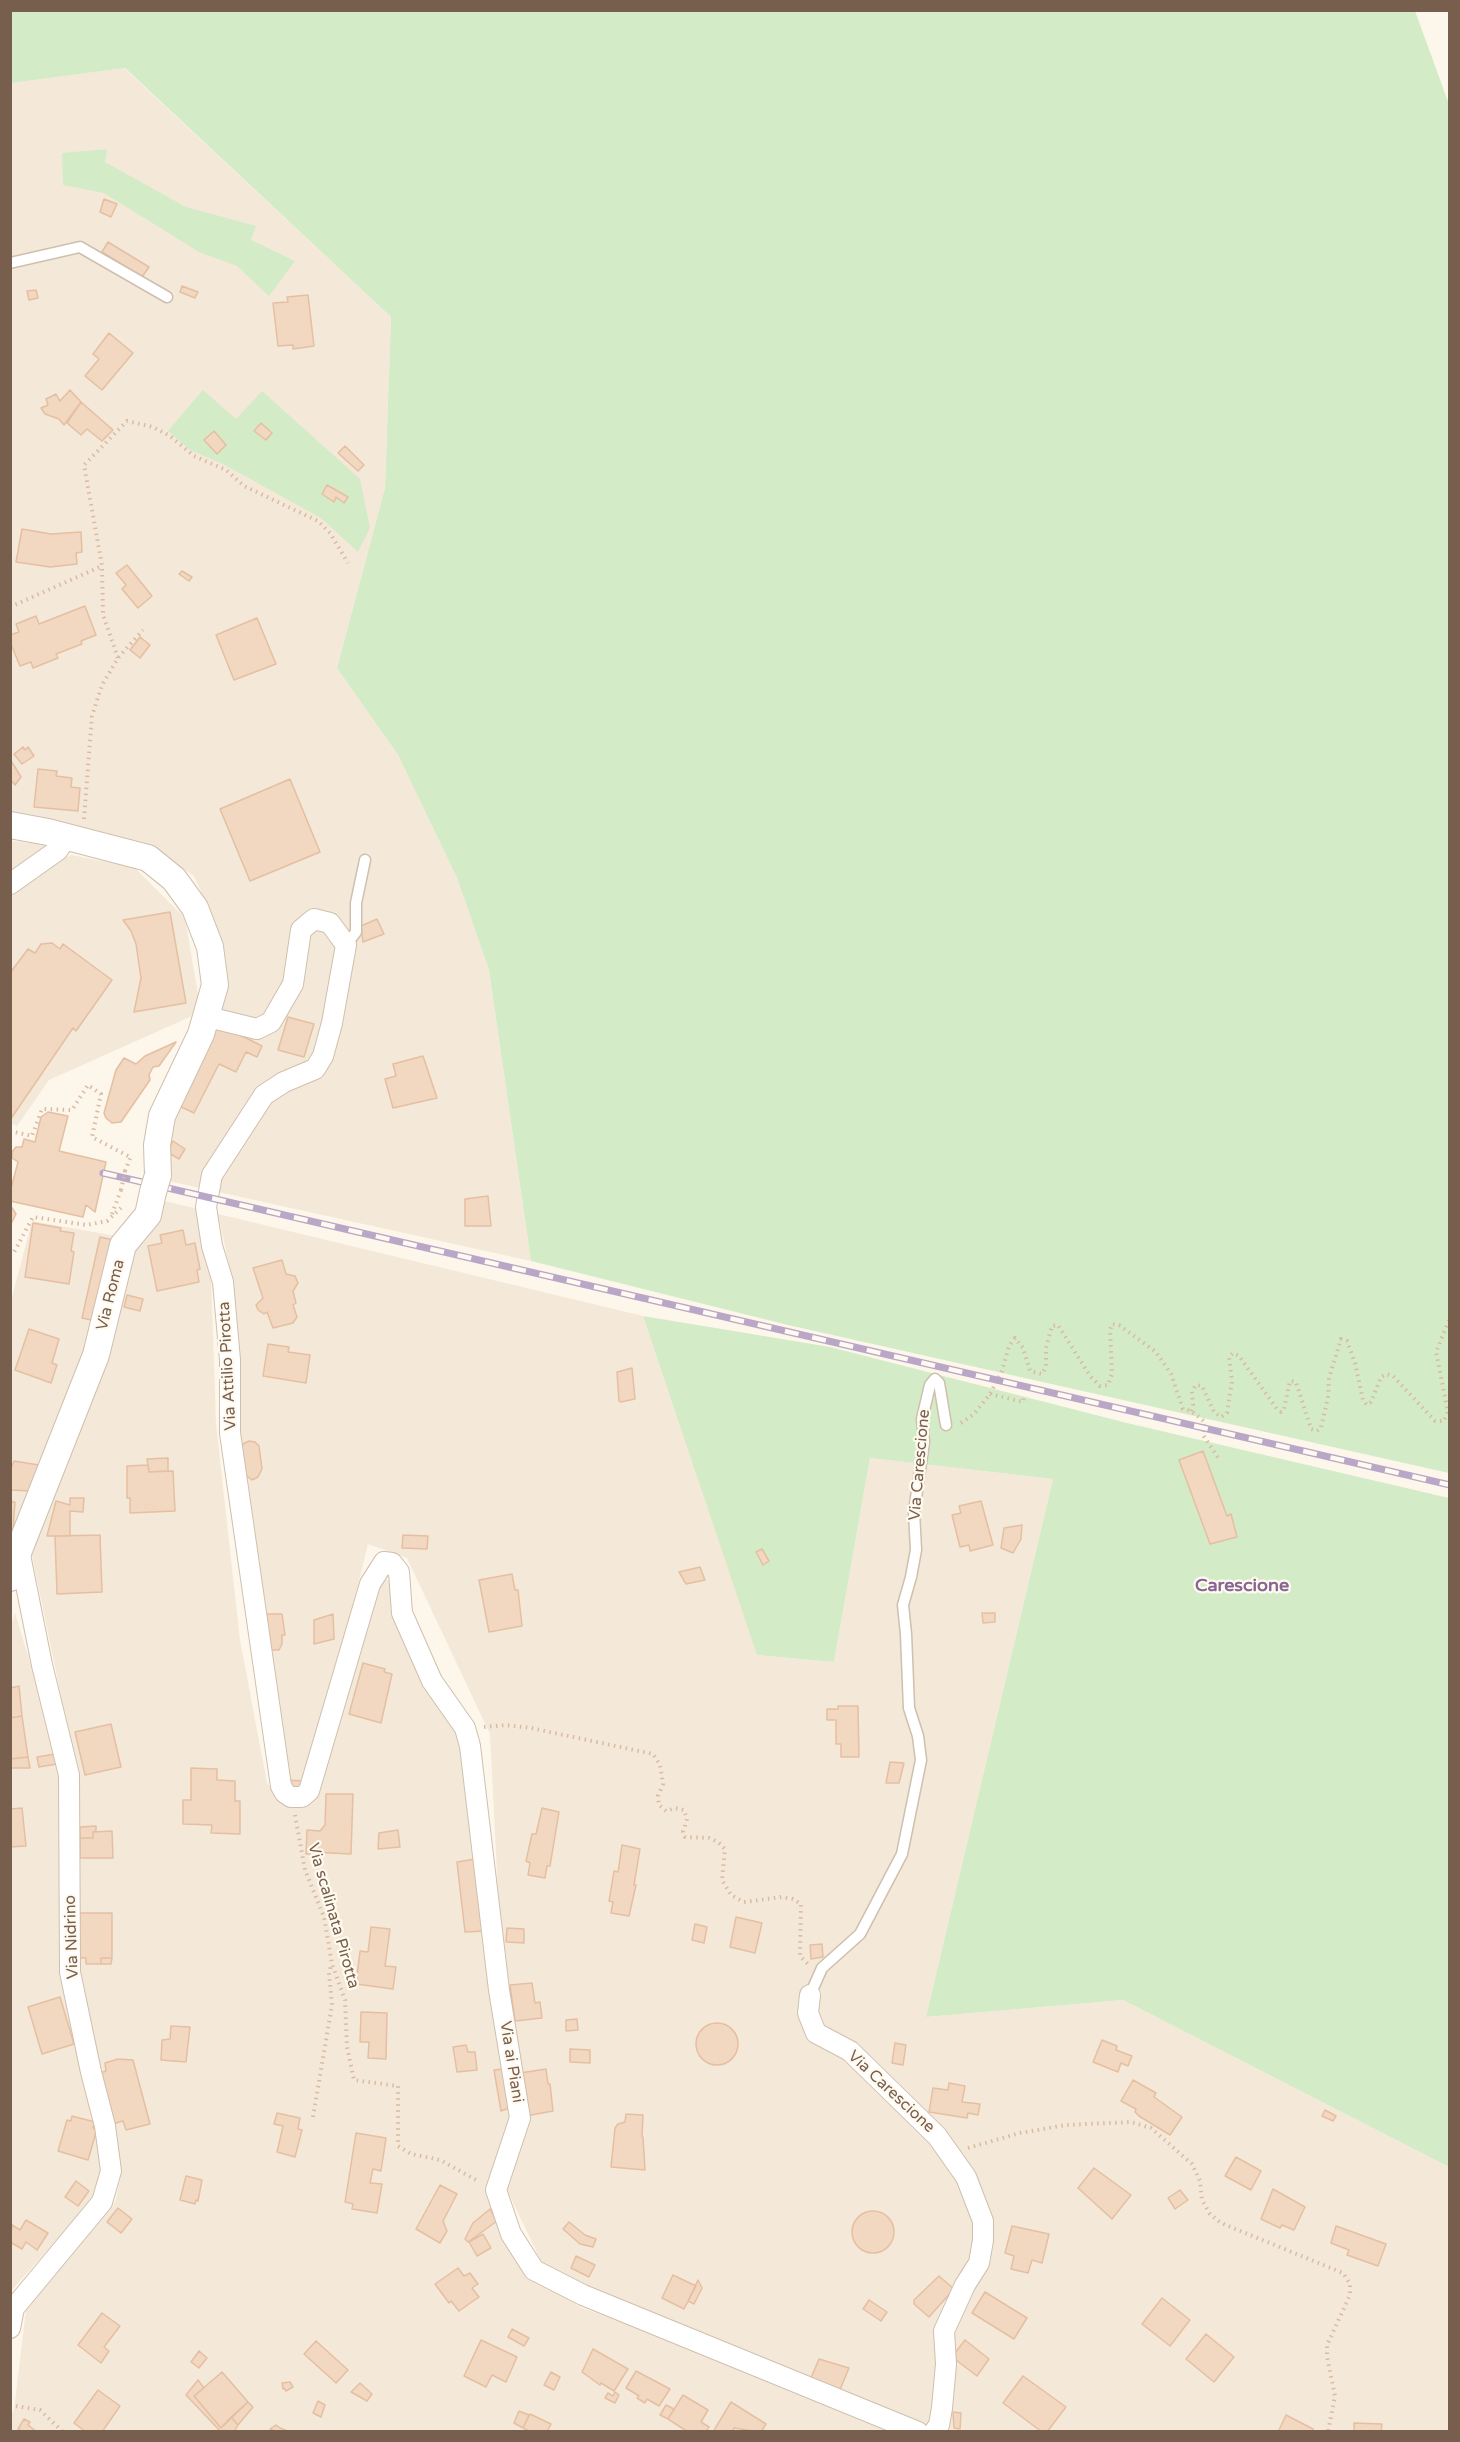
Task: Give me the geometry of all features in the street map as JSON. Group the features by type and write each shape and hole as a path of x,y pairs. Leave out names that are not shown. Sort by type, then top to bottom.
{"street":[{"name":"Via Roma","path":"10,825 74,838 148,858 174,879 195,908 210,947 215,986 208,1017 162,1116 157,1145 155,1188 147,1215 123,1245 96,1355 10,1578"},
{"path":"10,884 74,838"},
{"path":"208,1017 256,1029 272,1022 293,984 301,930 314,919 330,923 346,945"},
{"name":"Via Attilio Pirotta","path":"291,1797 281,1786 260,1651 230,1433 230,1360 223,1282 212,1246 206,1207 212,1175 264,1095 284,1082 315,1070 322,1056 332,1023 346,945"},
{"name":"Via Nidrino","path":"12,2315 102,2202 111,2171 105,2126 70,1972 69,1775 42,1665 19,1550"},
{"name":"Via ai Piani","path":"291,1797 302,1797 309,1791 314,1780 369,1584 384,1562 392,1563 399,1572 402,1613 432,1681 465,1728 470,1746 484,1848 499,1990 520,2118 496,2190"},
{"name":"Via Carescione","path":"810,1995 808,2013 816,2032 850,2051 937,2136 966,2176 983,2221 983,2240 979,2263 965,2285 944,2331 946,2364 942,2408 939,2425 934,2432"},
{"path":"496,2190 511,2234 534,2270 583,2295 918,2432"}],"lane":[{"path":"10,263 80,247 167,297"},
{"path":"346,945 356,932 356,903 364,860"},
{"name":"Via Carescione","path":"810,1995 822,1968 860,1934 902,1854 921,1760 918,1736 909,1708 903,1605 916,1550 914,1512 924,1442 922,1419 930,1385 935,1379 939,1383 946,1425"}],"path":[{"path":"118,658 103,615 102,566 84,465 127,421 153,428 170,436 194,456 226,470 244,486 318,521 330,533 348,563"},
{"path":"10,607 102,566"},
{"path":"74,838 92,716 102,685 118,658 143,630"},
{"path":"10,1131 32,1136 42,1109 72,1110 88,1085 101,1094 92,1137 130,1157 112,1215"},
{"path":"10,1256 33,1217 87,1225 107,1221 122,1208 132,1193 155,1188"},
{"path":"1220,1461 1203,1435 1205,1422 1191,1411 1192,1391 1196,1385 1202,1386 1214,1412 1221,1417 1227,1413 1232,1381 1229,1357 1233,1353 1239,1356 1276,1409 1281,1412 1284,1409 1290,1381 1296,1382 1311,1429 1317,1431 1321,1428 1328,1397 1329,1378 1341,1339 1347,1341 1355,1364 1363,1401 1367,1405 1371,1402 1381,1377 1386,1374 1392,1376 1435,1421 1444,1421 1448,1412 1436,1352 1449,1318"},
{"name":"Via Carescione","path":"946,1425 964,1422 990,1394 1002,1371 1009,1346 1015,1338 1023,1347 1029,1371 1042,1374 1046,1367 1046,1348 1052,1326 1058,1325 1090,1376 1100,1386 1108,1385 1112,1374 1110,1330 1112,1324 1119,1325 1156,1352 1171,1374 1183,1409 1191,1411"},
{"path":"990,1394 1023,1402 1024,1397"},
{"path":"465,1728 506,1725 531,1728 652,1754 660,1765 663,1784 658,1796 658,1805 666,1811 675,1808 684,1810 687,1819 683,1832 685,1838 709,1838 725,1849 722,1880 731,1895 744,1902 782,1897 793,1899 801,1904 800,1956 805,1963 822,1968"},
{"name":"Via scalinata Pirotta","path":"291,1797 305,1870 324,1917 332,1964 345,2000 347,2047 354,2079 398,2086 398,2146 411,2154 440,2160 496,2190"},
{"path":"313,2117 332,2005 329,1973 332,1964"},
{"path":"950,2153 1020,2133 1066,2125 1131,2122 1151,2128 1192,2164 1200,2181 1202,2200 1210,2214 1221,2223 1343,2273 1350,2284 1350,2295 1327,2345 1327,2357 1335,2396 1328,2432"},
{"path":"10,2404 40,2410 63,2432"}],"shaded area":[{"path":"124,68 391,317 385,488 337,668 398,755 457,878 489,970 531,1261 164,1180 163,1149 222,979 215,922 194,876 143,842 11,818 10,83"},
{"path":"11,841 43,844 46,852 11,879"},
{"path":"71,855 134,867 185,918 201,1012 49,1080 17,1126 10,1123 10,889 34,872"},
{"path":"164,1201 199,1209 211,1277 216,1424 240,1640 267,1783 284,1804 310,1804 322,1781 366,1606 378,1578 388,1580 399,1631 464,1746 515,2115 490,2179 524,2271 582,2308 662,2336 890,2431 11,2432 10,2418 14,2410 26,2310 115,2202 121,2177 93,2072 73,1965 77,1774 30,1546 126,1256 143,1236"},
{"path":"218,1214 643,1316 758,1655 834,1662 870,1458 1053,1479 926,2017 1123,2000 1449,2167 1449,2431 926,2431 613,2303 542,2263 507,2190 524,2118 500,1932 490,1734 407,1558 368,1544 310,1781 285,1790 237,1448 234,1288"},
{"path":"32,1221 121,1237 100,1325 11,1553 11,1301"},
{"path":"15,1613 62,1768 66,1990 102,2131 99,2192 11,2291 10,1628"}],"green space":[{"path":"10,11 1415,11 1450,107 1449,1473 788,1325 531,1261 489,970 457,878 398,755 337,668 385,488 391,317 125,68 11,83"},
{"path":"107,149 105,162 186,207 256,226 251,240 295,261 269,296 237,266 199,252 104,193 63,185 62,153"},
{"path":"203,390 236,419 262,391 360,479 370,528 358,552 321,518 223,464 190,450 168,431"},
{"path":"643,1316 830,1347 1127,1423 1449,1498 1449,2167 1123,2000 926,2017 1053,1479 870,1458 834,1662 757,1655"}],"building":[{"path":"104,199 117,204 111,217 100,212"},
{"path":"108,242 149,267 142,277 102,252"},
{"path":"182,286 198,292 195,298 180,292"},
{"path":"36,290 38,298 29,300 27,291"},
{"path":"308,295 314,346 293,349 293,345 278,346 273,303 288,302 287,297"},
{"path":"109,333 133,353 102,390 85,376 99,359 93,354"},
{"path":"70,390 81,402 64,425 59,419 45,414 41,408 48,405 46,399 56,394 60,401"},
{"path":"81,402 113,430 102,441 87,429 81,435 67,423"},
{"path":"261,423 272,433 266,440 254,431"},
{"path":"214,431 226,445 217,454 204,440"},
{"path":"345,446 364,465 358,471 338,453"},
{"path":"327,485 348,497 344,503 336,497 334,502 322,494"},
{"path":"22,529 51,534 81,532 82,552 76,553 77,564 50,567 16,562"},
{"path":"127,565 152,596 138,608 122,589 126,585 116,573"},
{"path":"182,571 192,577 189,581 179,574"},
{"path":"85,606 96,635 81,641 82,644 56,654 58,658 33,668 31,662 20,666 10,642 10,635 19,632 16,624 36,616 39,624"},
{"path":"257,618 276,664 234,680 216,635"},
{"path":"140,637 150,645 140,658 130,650"},
{"path":"23,747 25,750 28,747 34,756 22,764 14,754"},
{"path":"10,759 21,777 15,785 13,782 10,784"},
{"path":"38,769 57,771 56,776 72,778 71,787 80,788 78,811 34,807"},
{"path":"290,779 320,852 250,881 220,809"},
{"path":"170,912 186,1003 134,1012 141,978 136,944 123,920"},
{"path":"377,919 384,934 363,942 361,926"},
{"path":"52,943 60,949 63,944 112,980 76,1031 73,1028 10,1120 10,973 28,949 35,953 41,944"},
{"path":"288,1017 314,1024 304,1057 278,1050"},
{"path":"218,1024 262,1046 257,1057 246,1052 236,1072 219,1064 194,1113 175,1104"},
{"path":"176,1042 159,1066 153,1067 149,1075 150,1080 121,1122 112,1123 106,1118 104,1113 116,1070 124,1058 136,1064 145,1056"},
{"path":"423,1056 437,1098 393,1108 385,1079 396,1076 393,1064"},
{"path":"48,1112 68,1116 59,1151 106,1162 95,1212 86,1205 83,1217 10,1201 10,1192 18,1162 12,1158 12,1152 16,1147 22,1147 24,1139 35,1142 41,1117"},
{"path":"173,1141 185,1149 179,1159 167,1152"},
{"path":"488,1196 491,1226 465,1226 465,1199"},
{"path":"10,1205 16,1214 10,1226"},
{"path":"33,1223 74,1233 71,1251 74,1252 69,1284 25,1277"},
{"path":"183,1230 186,1245 195,1243 200,1269 197,1270 199,1282 157,1291 148,1246 162,1243 160,1235"},
{"path":"100,1237 118,1241 100,1322 82,1318"},
{"path":"282,1260 286,1274 295,1276 298,1283 293,1291 296,1303 293,1305 297,1317 293,1323 273,1328 267,1312 264,1314 258,1310 256,1305 263,1298 253,1268"},
{"path":"127,1295 143,1299 140,1311 124,1307"},
{"path":"29,1329 59,1339 52,1363 57,1365 51,1383 15,1370"},
{"path":"268,1344 289,1347 288,1352 310,1355 306,1383 263,1376"},
{"path":"632,1368 635,1399 621,1402 619,1401 617,1372"},
{"path":"249,1441 259,1446 262,1469 258,1477 252,1480 244,1474 241,1449 243,1444"},
{"path":"1203,1451 1227,1516 1231,1514 1237,1537 1210,1544 1179,1460"},
{"path":"168,1458 168,1471 149,1472 147,1459"},
{"path":"14,1461 39,1465 31,1491 10,1490 10,1470"},
{"path":"148,1465 149,1472 173,1471 175,1511 130,1513 130,1498 127,1498 127,1466"},
{"path":"70,1498 84,1498 83,1512 70,1511 70,1536 47,1536 56,1501 70,1505"},
{"path":"981,1501 993,1545 970,1551 969,1545 960,1547 952,1515 961,1513 959,1506"},
{"path":"10,1502 15,1502 12,1543 10,1543"},
{"path":"1022,1525 1021,1539 1013,1553 1001,1548 1004,1528"},
{"path":"100,1535 102,1592 57,1594 55,1536"},
{"path":"403,1535 428,1536 427,1549 402,1548"},
{"path":"762,1549 769,1561 763,1565 756,1552"},
{"path":"700,1567 705,1580 686,1584 679,1572"},
{"path":"512,1574 515,1590 518,1590 522,1626 489,1632 479,1580"},
{"path":"982,1613 995,1613 995,1622 983,1623"},
{"path":"263,1614 282,1614 285,1635 282,1635 279,1650 267,1650"},
{"path":"333,1614 334,1639 314,1644 314,1620"},
{"path":"363,1663 385,1669 384,1672 392,1674 381,1723 349,1714"},
{"path":"19,1686 22,1716 10,1718 10,1688"},
{"path":"838,1706 858,1706 859,1757 841,1757 841,1744 836,1744 836,1720 827,1720 827,1709 838,1709"},
{"path":"22,1716 28,1757 10,1759 10,1718"},
{"path":"111,1724 121,1767 85,1775 75,1732"},
{"path":"55,1754 57,1764 39,1767 37,1757"},
{"path":"28,1757 30,1768 10,1768 10,1759"},
{"path":"890,1762 904,1763 899,1783 886,1783"},
{"path":"191,1768 217,1769 217,1780 235,1781 235,1801 240,1801 240,1834 211,1833 212,1825 183,1824 183,1800 191,1800"},
{"path":"282,1780 308,1781 293,1792"},
{"path":"326,1794 353,1794 351,1854 310,1852 306,1854 307,1830 320,1831 325,1825"},
{"path":"22,1808 26,1846 10,1847 10,1809"},
{"path":"542,1808 559,1812 550,1866 547,1866 545,1878 528,1875 530,1863 526,1861 532,1834 536,1834"},
{"path":"96,1826 93,1838 80,1838 80,1827"},
{"path":"398,1830 400,1847 378,1849 379,1833"},
{"path":"112,1831 113,1858 80,1858 80,1838 93,1838 93,1832"},
{"path":"622,1845 640,1849 634,1885 636,1885 629,1916 611,1913 613,1902 609,1901 614,1871 618,1872"},
{"path":"475,1859 486,1931 465,1932 457,1862"},
{"path":"77,1913 112,1913 112,1958 101,1958 101,1964 86,1964 86,1958 77,1958"},
{"path":"736,1917 762,1923 755,1953 730,1947"},
{"path":"695,1924 707,1927 704,1943 692,1940"},
{"path":"371,1927 390,1929 385,1966 396,1967 393,1989 356,1984 360,1951 368,1952"},
{"path":"507,1928 524,1929 524,1943 506,1942"},
{"path":"822,1944 823,1957 811,1959 810,1945"},
{"path":"101,1958 112,1958 111,1964 101,1964"},
{"path":"532,1983 535,2003 540,2002 542,2018 515,2021 510,1985"},
{"path":"60,1997 74,2044 42,2054 28,2007"},
{"path":"361,2012 387,2013 386,2059 368,2058 369,2042 360,2042"},
{"path":"577,2019 578,2030 566,2031 566,2020"},
{"path":"717,2023 725,2024 732,2029 737,2036 737,2052 732,2059 725,2064 717,2065 709,2064 702,2059 697,2052 696,2044 697,2036 702,2029 709,2024"},
{"path":"171,2026 190,2027 186,2062 161,2060 162,2040 170,2039"},
{"path":"1102,2040 1117,2046 1116,2050 1132,2056 1128,2066 1121,2063 1118,2072 1093,2062"},
{"path":"895,2043 906,2045 903,2065 892,2063"},
{"path":"466,2045 468,2052 475,2052 477,2070 457,2072 453,2047"},
{"path":"570,2049 590,2050 590,2063 570,2062"},
{"path":"118,2059 133,2060 150,2124 126,2130 123,2121 109,2125 95,2075 106,2071 105,2063"},
{"path":"502,2069 510,2108 501,2111 494,2070"},
{"path":"546,2069 553,2111 526,2116 520,2073"},
{"path":"1133,2080 1156,2093 1154,2097 1182,2117 1170,2135 1139,2116 1135,2112 1136,2109 1121,2101"},
{"path":"949,2083 965,2086 962,2102 980,2104 978,2115 968,2113 967,2118 929,2112 933,2088 948,2090"},
{"path":"1325,2110 1336,2116 1333,2121 1322,2116"},
{"path":"277,2113 300,2118 298,2129 302,2130 295,2157 277,2152 283,2126 274,2124"},
{"path":"626,2114 643,2115 645,2170 611,2167 615,2128 618,2124 625,2122"},
{"path":"72,2116 95,2122 93,2128 97,2129 88,2160 58,2151 67,2120 71,2121"},
{"path":"356,2133 386,2138 381,2171 373,2169 370,2183 382,2184 377,2213 352,2209 353,2204 345,2202"},
{"path":"1236,2157 1261,2171 1251,2190 1225,2176"},
{"path":"1094,2168 1131,2195 1112,2219 1078,2188"},
{"path":"186,2176 202,2180 198,2201 196,2200 195,2204 180,2200"},
{"path":"76,2181 89,2191 78,2206 65,2197"},
{"path":"440,2185 457,2194 443,2221 447,2231 440,2243 416,2229"},
{"path":"1273,2189 1305,2207 1294,2230 1282,2225 1280,2228 1261,2219"},
{"path":"1180,2190 1188,2200 1175,2209 1168,2198"},
{"path":"118,2208 132,2219 121,2233 107,2222"},
{"path":"490,2209 497,2221 468,2242 465,2239 473,2223"},
{"path":"873,2211 881,2212 888,2217 893,2224 893,2240 888,2247 881,2252 873,2253 865,2252 858,2247 853,2240 852,2232 853,2224 858,2217 865,2212"},
{"path":"26,2220 48,2233 37,2250 26,2242 22,2249 10,2242 12,2225 20,2230"},
{"path":"569,2222 585,2235 596,2239 593,2247 580,2244 563,2229"},
{"path":"1012,2226 1049,2234 1042,2263 1032,2260 1028,2273 1011,2269 1014,2256 1005,2253"},
{"path":"1336,2226 1386,2244 1378,2266 1347,2255 1349,2250 1331,2243"},
{"path":"483,2234 491,2248 477,2256 469,2242"},
{"path":"576,2256 595,2265 589,2277 571,2268"},
{"path":"458,2268 464,2276 470,2273 478,2284 472,2288 479,2297 459,2311 451,2301 449,2303 435,2284"},
{"path":"673,2275 696,2286 684,2309 662,2298"},
{"path":"939,2276 954,2289 929,2317 914,2304 914,2300"},
{"path":"698,2280 702,2288 694,2304 688,2301"},
{"path":"985,2292 1027,2318 1014,2339 972,2313"},
{"path":"1162,2298 1190,2320 1170,2346 1142,2324"},
{"path":"869,2300 887,2312 881,2321 863,2309"},
{"path":"102,2313 120,2326 104,2347 109,2351 101,2363 78,2345"},
{"path":"512,2329 529,2338 524,2346 508,2337"},
{"path":"1206,2334 1234,2357 1214,2382 1186,2359"},
{"path":"481,2340 517,2357 506,2382 492,2375 486,2387 464,2376"},
{"path":"965,2340 989,2359 977,2376 952,2357"},
{"path":"316,2341 348,2370 336,2383 304,2354"},
{"path":"593,2349 628,2369 614,2391 601,2383 600,2385 582,2372"},
{"path":"199,2351 207,2358 199,2368 191,2362"},
{"path":"819,2359 849,2368 839,2392 810,2380"},
{"path":"636,2371 670,2389 659,2406 647,2399 645,2403 626,2388"},
{"path":"222,2372 248,2402 221,2428 194,2396"},
{"path":"551,2372 560,2377 554,2390 544,2385"},
{"path":"1023,2376 1066,2407 1047,2432 1042,2432 1003,2403"},
{"path":"198,2380 204,2388 194,2396 221,2428 231,2417 238,2425 234,2432 221,2432 186,2395"},
{"path":"290,2382 293,2387 286,2391 283,2389 282,2383"},
{"path":"360,2383 372,2394 367,2401 351,2392"},
{"path":"98,2390 120,2406 102,2432 86,2432 74,2423"},
{"path":"615,2392 619,2395 615,2403 605,2398 608,2393 613,2396"},
{"path":"683,2395 708,2410 701,2422 709,2427 706,2432 688,2432 668,2419"},
{"path":"318,2401 325,2405 321,2417 313,2413"},
{"path":"248,2402 253,2407 238,2425 231,2417"},
{"path":"731,2402 766,2424 761,2432 734,2428 732,2432 713,2432"},
{"path":"666,2405 674,2409 668,2419 660,2415"},
{"path":"519,2411 529,2415 523,2428 514,2423"},
{"path":"953,2412 961,2413 960,2429 954,2428"},
{"path":"530,2414 551,2424 547,2432 532,2432 523,2428"},
{"path":"1286,2415 1313,2429 1312,2432 1278,2432"},
{"path":"24,2419 30,2422 28,2425 37,2432 23,2432 18,2429"},
{"path":"1354,2423 1382,2424 1381,2432 1354,2432"},
{"path":"276,2425 290,2432 277,2432 270,2429"}],"railway":[{"path":"103,1173 1450,1485"}],"district":[{"name":"Carescione","path":"1242,1586"}]}
